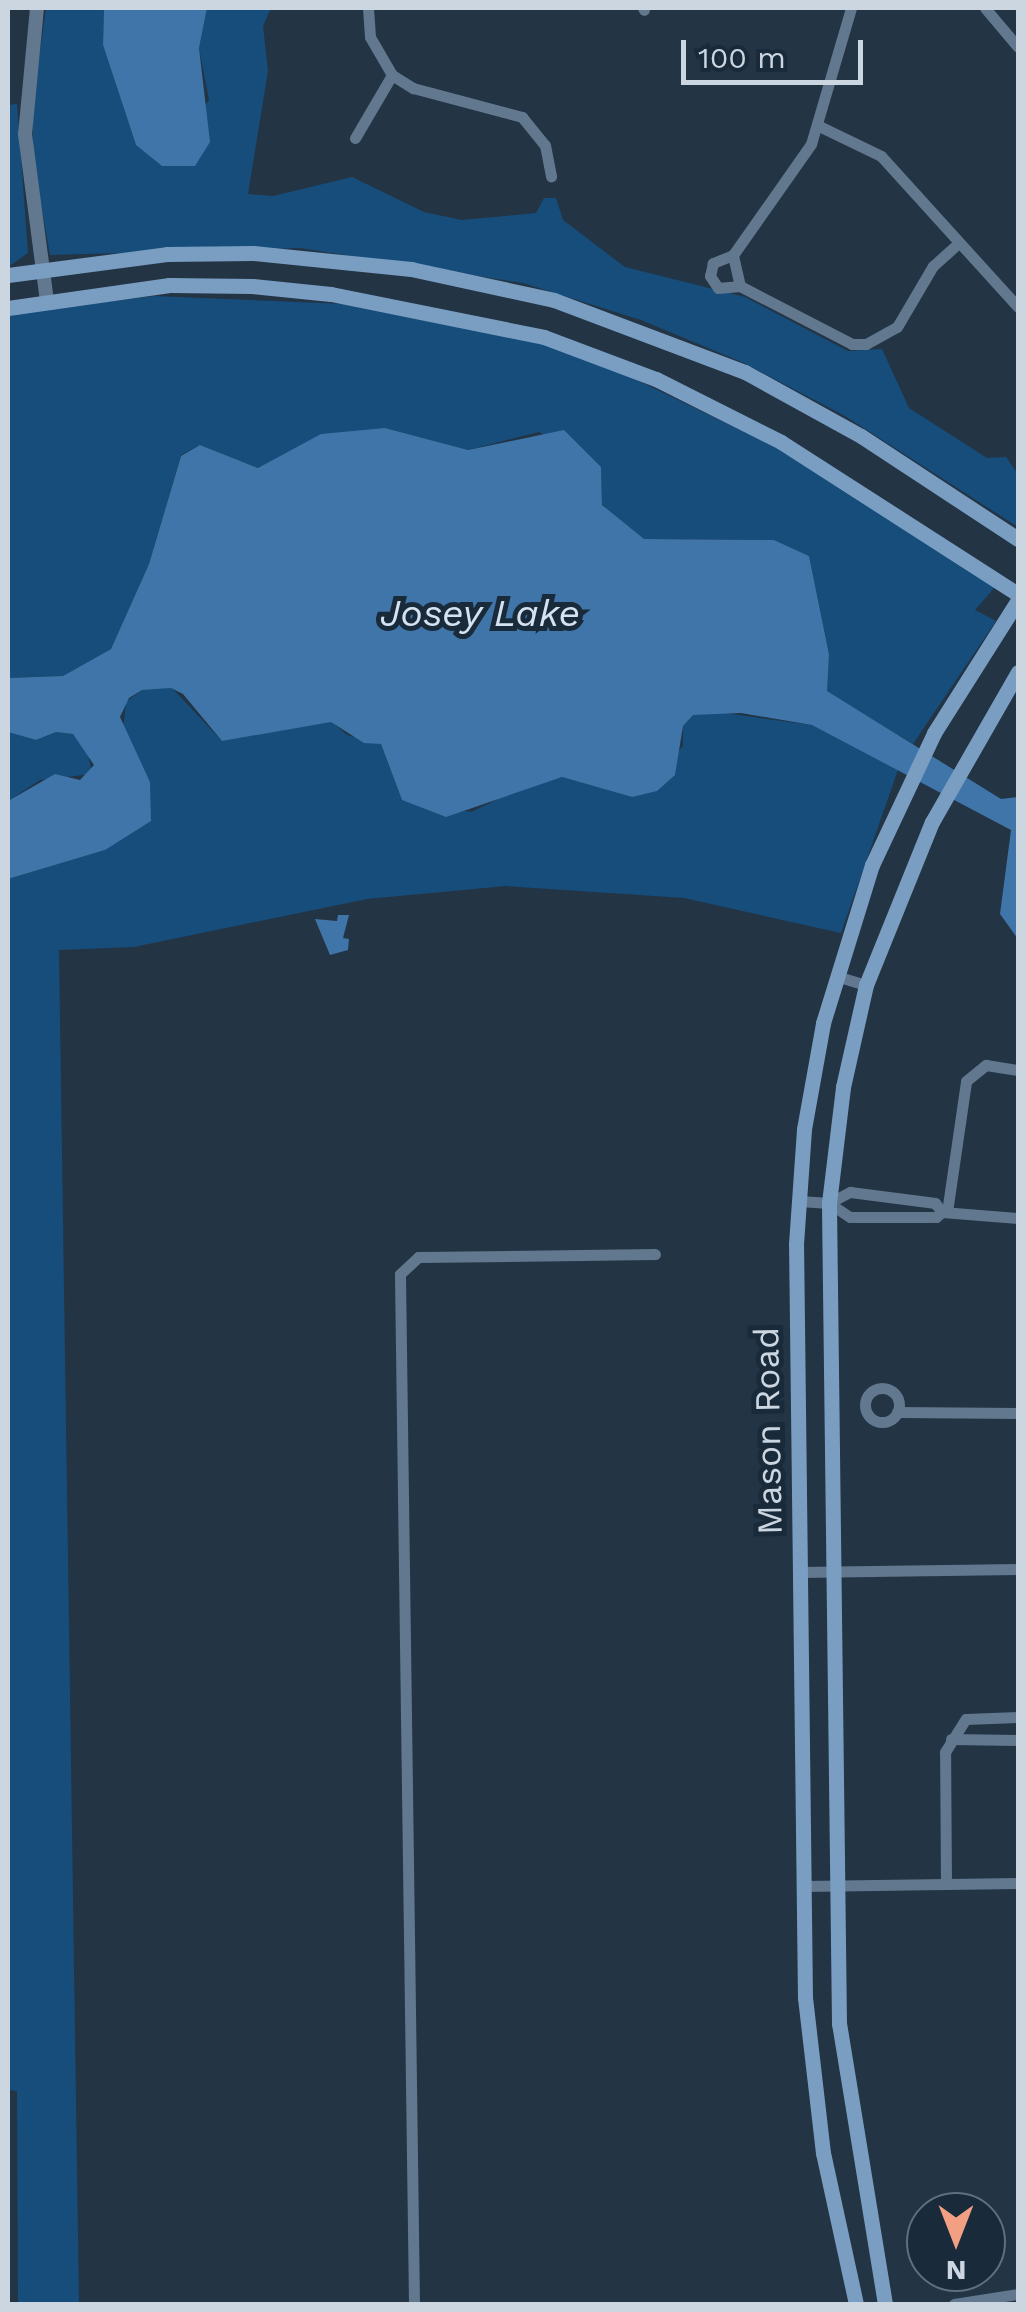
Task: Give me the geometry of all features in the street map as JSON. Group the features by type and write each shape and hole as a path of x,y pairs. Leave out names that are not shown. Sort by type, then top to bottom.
{"main road":[{"path":"8,276 40,268 253,253 411,269 554,300 745,372 861,436 1018,539"},
{"path":"8,308 169,286 252,286 330,294 544,337 656,379 781,442 1018,597"},
{"name":"Mason Road","path":"856,2304 812,2077 804,1886 800,1572 800,1202 804,1129 836,976 898,807 934,732 1018,597"},
{"name":"Mason Road","path":"885,2304 842,2065 831,1572 829,1203 843,1087 866,984 932,822 1018,672"}],"street":[{"path":"37,8 25,134 47,300"},
{"path":"368,8 370,37 392,75 413,88 522,117 545,145 551,176"},
{"path":"852,8 819,126 732,256 713,263 711,281 721,289 740,286 852,344 877,342 897,327 934,266 956,245"},
{"path":"985,8 1018,47"},
{"path":"355,138 392,75"},
{"path":"819,126 880,156 956,245 1018,308"},
{"path":"732,256 740,286"},
{"path":"836,976 866,984"},
{"path":"829,1203 850,1216 936,1218 945,1212 966,1081 986,1065 1018,1070"},
{"path":"800,1202 829,1203 850,1192 935,1203 945,1212 1018,1218"},
{"path":"414,2304 400,1274 418,1258 656,1254"},
{"path":"897,1412 1018,1413"},
{"path":"800,1572 1018,1570"},
{"path":"946,1884 944,1752 966,1719 1018,1717"},
{"path":"951,1739 1018,1740"},
{"path":"804,1886 1018,1883"},
{"path":"954,2304 990,2302 1018,2294"}],"shaded area":[{"path":"46,8 104,8 103,45 136,145 163,166 209,100 199,48 207,8 271,8 263,26 268,71 248,194 273,196 352,177 424,212 462,220 536,213 544,198 556,198 563,220 625,267 745,297 848,351 882,349 909,408 987,458 1006,457 1018,474 1018,527 845,416 744,363 641,320 523,283 300,248 50,255 33,158 33,103"},
{"path":"17,104 28,253 8,267 8,105"},
{"path":"154,296 372,305 529,339 614,369 792,455 995,587 975,610 996,621 913,744 826,691 829,653 809,556 774,540 644,539 621,526 602,504 601,467 539,432 468,450 385,428 258,468 200,445 181,455 149,564 111,649 63,676 8,678 8,314"},
{"path":"171,687 222,741 331,721 347,735 381,744 402,800 471,812 530,784 562,777 632,797 683,746 683,726 692,715 717,712 812,725 899,767 841,933 684,898 506,886 367,899 134,947 59,950 79,2304 18,2304 17,2091 8,2090 8,879 105,850 150,782 123,730 126,702 142,690"},
{"path":"8,732 36,740 56,732 73,734 86,744 92,774 40,780 8,801"}],"water":[{"path":"104,8 207,8 199,48 210,142 195,166 162,166 136,145 103,45"},
{"name":"Josey Lake","path":"385,428 468,450 564,430 601,467 602,505 644,539 774,540 809,556 829,654 827,691 1001,799 1018,797 1018,939 1000,914 1011,830 812,725 741,713 693,715 683,726 675,775 657,791 632,797 562,777 446,817 402,800 381,744 364,743 331,722 222,741 183,694 171,688 142,690 129,698 120,717 150,782 151,821 105,850 8,879 8,801 55,774 80,780 94,765 73,734 56,732 36,740 8,732 8,678 63,676 111,649 149,564 181,456 200,445 258,468 321,434"},
{"path":"338,915 349,915 343,938 349,939 348,950 330,955 315,919 337,921"}]}
